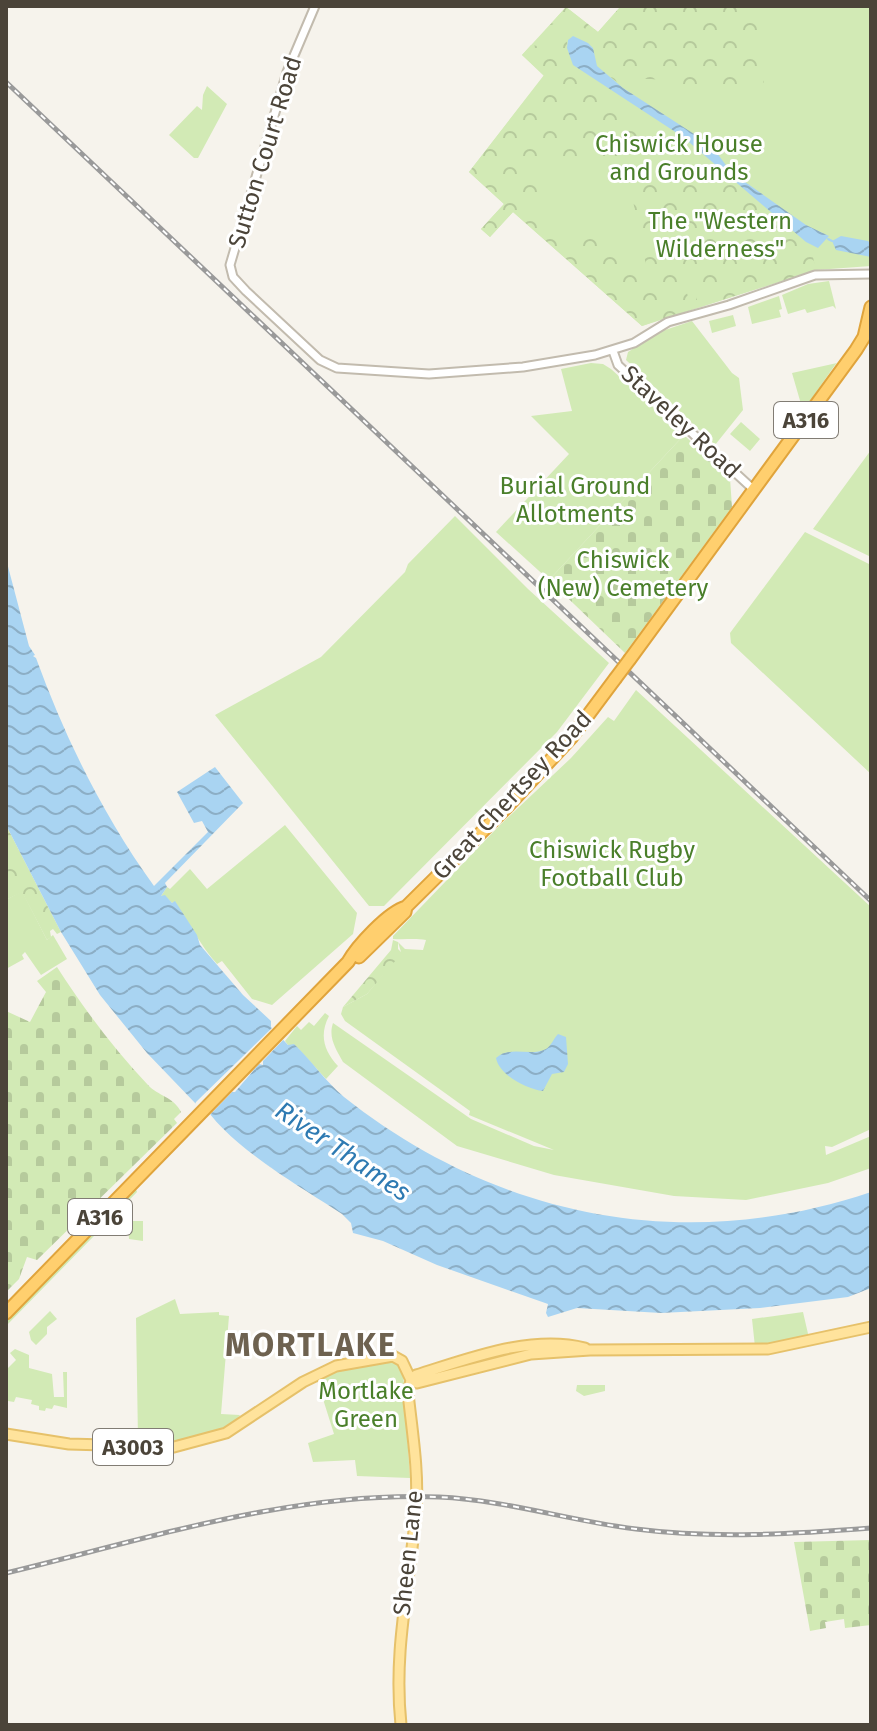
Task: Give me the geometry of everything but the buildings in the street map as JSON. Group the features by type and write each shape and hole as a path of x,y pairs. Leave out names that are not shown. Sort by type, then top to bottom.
{"highway":[{"name":"A316","path":"754,490 862,341 871,307"},
{"name":"Great Chertsey Road","path":"6,1313 348,962 355,962 380,932 405,912 406,907 507,807 571,738 754,490"}],"main road":[{"path":"411,1380 416,1375 499,1351 547,1346 590,1350 768,1349 871,1327"},
{"name":"A3003","path":"6,1434 69,1444 174,1447 226,1433 303,1382 336,1366 393,1356 402,1361 411,1380"},
{"name":"Sheen Lane","path":"401,1725 398,1654 416,1507 408,1393 411,1380"}],"street":[{"name":"Sutton Court Road","path":"315,6 287,72 230,265 233,277 320,360 346,369 445,374 544,364 613,351"},
{"path":"613,351 634,343 668,322 815,275 869,274"},
{"name":"Staveley Road","path":"613,351 618,365 754,490"}],"green space":[{"name":"Chiswick House and Grounds","path":"621,6 871,6 871,266 816,270 642,326 513,212 490,237 481,229 504,204 469,172 544,76 522,55 566,7 598,32"},
{"path":"621,6 760,6 764,82 756,92 687,86 652,79 617,82 600,66 597,58 599,45 583,27 572,21 549,26 566,7 598,32"},
{"name":"The \"Western Wilderness\"","path":"557,33 565,35 569,56 575,65 601,85 602,103 618,114 626,111 663,134 608,161 595,154 549,162 539,173 539,202 529,212 534,220 543,219 577,241 601,237 630,275 647,270 630,186 701,176 713,186 723,173 806,242 804,250 807,254 812,253 816,270 700,307 695,303 701,285 699,280 693,279 685,285 689,301 682,312 642,326 513,212 490,237 481,229 504,204 469,172 544,75 522,55 531,45 550,45 550,36"},
{"path":"207,86 227,104 198,158 194,158 169,135 197,106 202,110"},
{"path":"829,281 836,309 833,306 788,314 782,295 808,284"},
{"path":"779,296 781,317 752,324 748,307"},
{"path":"733,315 736,326 712,333 709,321"},
{"path":"692,321 739,378 743,410 715,445 626,360 628,352 659,332"},
{"name":"Burial Ground Allotments","path":"591,363 603,364 611,369 684,435 549,580 496,532 569,454 531,416 572,411 561,369"},
{"path":"837,363 835,365 803,411 792,373"},
{"path":"741,422 760,439 750,451 730,434"},
{"name":"Chiswick (New) Cemetery","path":"684,435 730,478 732,507 625,653 549,580"},
{"path":"871,450 871,557 813,529"},
{"path":"455,516 528,589 609,663 557,732 384,906 369,906 215,715 321,657"},
{"path":"805,532 871,565 871,774 731,643 730,633"},
{"name":"Chiswick Rugby Football Club","path":"636,690 871,907 871,1129 832,1147 825,1146 826,1155 871,1136 871,1168 828,1183 746,1200 674,1196 554,1175 457,1146 343,1062 335,1048 331,1034 333,1023 471,1119 534,1146 554,1150 469,1115 470,1111 345,1021 341,1014 343,1007 367,994 401,952 398,942 405,949 423,950 426,940 393,939 393,936 608,717 614,721"},
{"path":"6,825 61,932 57,934 53,929 47,940 22,892 6,900"},
{"path":"285,825 357,913 353,934 272,1005 252,999 222,961 217,964 211,957 175,902 161,896 167,887 170,889 190,869 207,889"},
{"path":"22,891 47,940 53,935 67,959 41,975 25,952 22,955 24,959 6,969 6,900"},
{"path":"393,940 398,942 402,953 367,994 343,1007 391,950"},
{"path":"57,967 123,1057 148,1085 174,1103 181,1112 174,1119 177,1123 37,1260 27,1257 19,1279 6,1292 6,1011 30,1022 46,992 37,981"},
{"path":"325,1013 329,1016 324,1042 338,1066 326,1079 295,1045 288,1045 285,1041 297,1026 301,1030 309,1022 314,1026"},
{"path":"135,1186 137,1192 6,1326 6,1321"},
{"path":"128,1221 143,1221 143,1241 129,1239"},
{"path":"175,1299 180,1314 219,1312 219,1315 229,1316 221,1414 240,1415 222,1429 207,1435 175,1442 147,1442 138,1439 136,1318"},
{"path":"50,1311 57,1319 47,1327 47,1334 36,1345 29,1332"},
{"path":"803,1312 809,1338 755,1347 752,1319"},
{"path":"15,1349 29,1355 29,1368 52,1374 54,1397 64,1397 63,1372 67,1372 67,1408 54,1405 52,1409 39,1410 39,1406 31,1404 32,1400 16,1397 14,1402 8,1401 6,1404 6,1370 16,1360 10,1353"},
{"name":"Mortlake Green","path":"389,1360 397,1362 403,1371 410,1478 357,1476 355,1460 313,1462 308,1443 334,1434 317,1380 338,1371"},
{"path":"577,1385 605,1385 605,1391 584,1396 576,1391"},
{"path":"871,1540 871,1625 845,1628 844,1619 825,1622 826,1628 810,1631 794,1542"}],"water":[{"path":"573,36 593,48 597,66 623,88 711,145 731,172 806,225 829,236 818,248 806,242 683,137 573,65 567,48 568,40"},
{"path":"841,236 868,241 871,257 836,250 832,241"},
{"name":"River Thames","path":"6,559 29,646 73,747 102,805 154,886 208,832 202,821 194,823 177,792 215,767 243,803 165,883 167,887 161,896 165,895 172,903 175,901 200,945 243,995 271,1021 271,1027 288,1045 294,1044 344,1097 403,1138 465,1172 529,1197 595,1214 663,1222 732,1221 801,1211 871,1192 871,1288 848,1297 760,1308 661,1313 577,1308 548,1317 548,1304 437,1265 383,1241 353,1233 351,1223 342,1214 244,1148 212,1116 201,1100 196,1104 147,1053 100,995 61,932 6,825"},
{"path":"558,1034 566,1037 568,1064 564,1072 552,1074 543,1091 515,1080 498,1064 496,1058 507,1052 546,1049"}],"pier":[{"path":"275,1025 286,1037 263,1061 263,1065 259,1064 206,1119 206,1113 200,1106 194,1107 196,1102"}],"waterway":[{"path":"828,239 832,241"}],"railway":[{"path":"6,82 871,901"},
{"path":"6,1573 167,1532 275,1509 384,1497 464,1499 611,1525 695,1534 871,1528"}],"district":[{"name":"MORTLAKE","path":"311,1345"}]}
